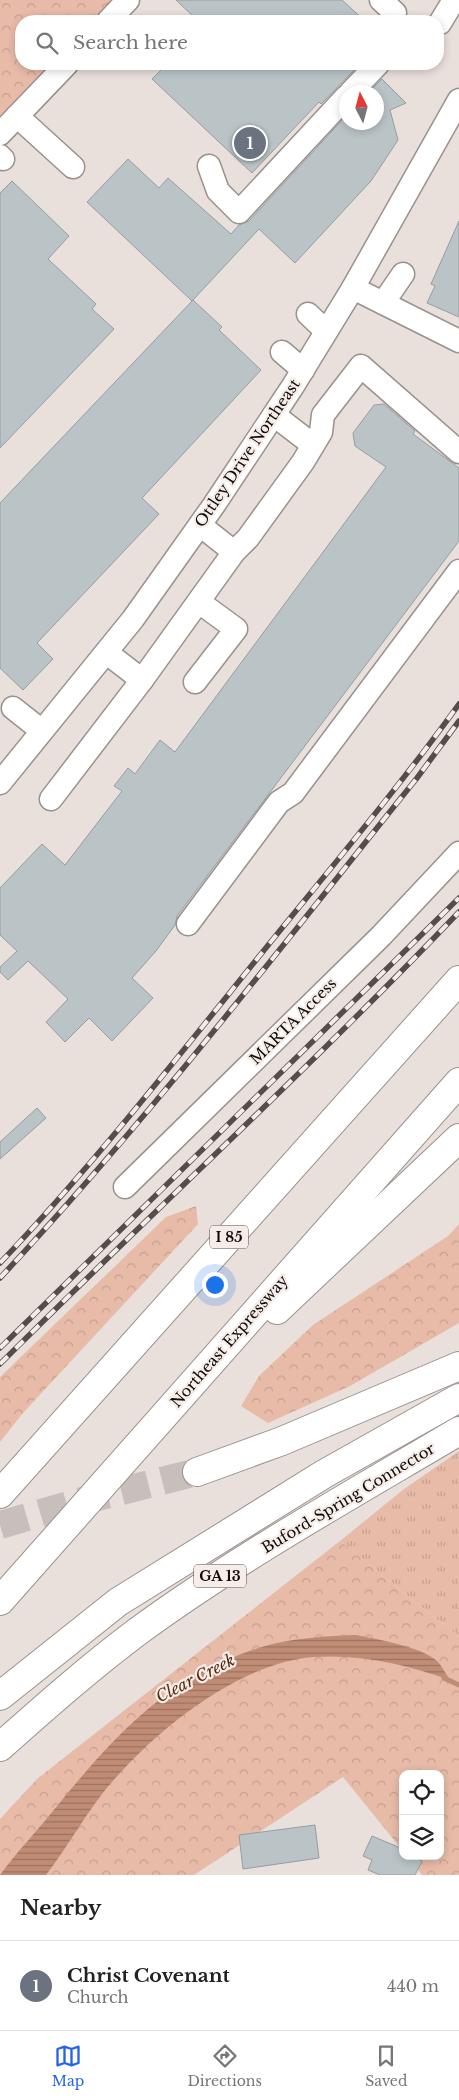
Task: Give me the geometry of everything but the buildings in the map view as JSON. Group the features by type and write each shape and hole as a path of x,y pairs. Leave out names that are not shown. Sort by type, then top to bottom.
{"highway":[{"name":"I 85","path":"0,1494 459,980"},
{"name":"Northeast Expressway","path":"0,1601 459,1082"},
{"path":"155,1424 459,1138"},
{"path":"197,1472 282,1441 459,1366"},
{"name":"Buford-Spring Connector","path":"0,1696 118,1602 324,1474 459,1398"},
{"name":"Buford-Spring Connector","path":"0,1747 62,1692 137,1632 221,1576 459,1431"}],"street":[{"path":"114,15 128,0"},
{"path":"446,23 454,0"},
{"path":"0,134 61,70"},
{"path":"358,85 372,70"},
{"name":"Ottley Drive Northeast","path":"0,783 106,653 200,525 274,415 353,288 459,100"},
{"path":"209,166 218,191 239,212 339,105"},
{"path":"18,116 73,167"},
{"path":"383,303 403,274"},
{"path":"353,288 459,341"},
{"path":"308,314 326,331"},
{"path":"282,352 303,370"},
{"path":"51,799 142,680 234,552 248,538 313,445 321,432 324,415 361,366 459,452"},
{"path":"274,415 313,445"},
{"path":"200,525 234,552"},
{"path":"188,924 279,802 292,793 459,571"},
{"path":"195,682 236,629 199,602"},
{"path":"106,653 142,680"},
{"path":"13,708 42,731"},
{"name":"MARTA Access","path":"125,1187 381,936 459,853"}],"green space":[{"path":"0,0 119,0 105,15 15,15 15,70 52,70 0,124"},
{"path":"196,1206 198,1224 23,1413 0,1442 0,1377 166,1217"},
{"path":"459,1224 459,1323 350,1386 268,1423 241,1406 259,1376 313,1325 448,1236"},
{"path":"459,1451 459,1637 340,1541 404,1489"},
{"path":"340,1541 459,1637 459,1875 422,1875 410,1860 444,1860 444,1770 399,1770 399,1846 343,1777 194,1875 0,1875 0,1819 37,1779"}],"water":[{"path":"356,1635 398,1644 430,1656 437,1661 450,1680 383,1661 331,1656 284,1662 254,1673 196,1706 144,1749 102,1794 46,1875 0,1875 98,1758 146,1711 172,1691 200,1673 231,1658 265,1646 310,1638"}],"waterway":[{"name":"Clear Creek","path":"444,1678 459,1685"}],"tunnel":[{"path":"0,1525 82,1501 197,1472"}],"railway":[{"path":"0,1263 68,1188 166,1072 387,799 459,704"},
{"path":"0,1278 108,1157 213,1032 417,778 459,721"},
{"path":"0,1348 459,898"},
{"path":"0,1364 346,1027 459,912"}],"place":[{"name":"Christ Covenant","path":"250,143"}]}
